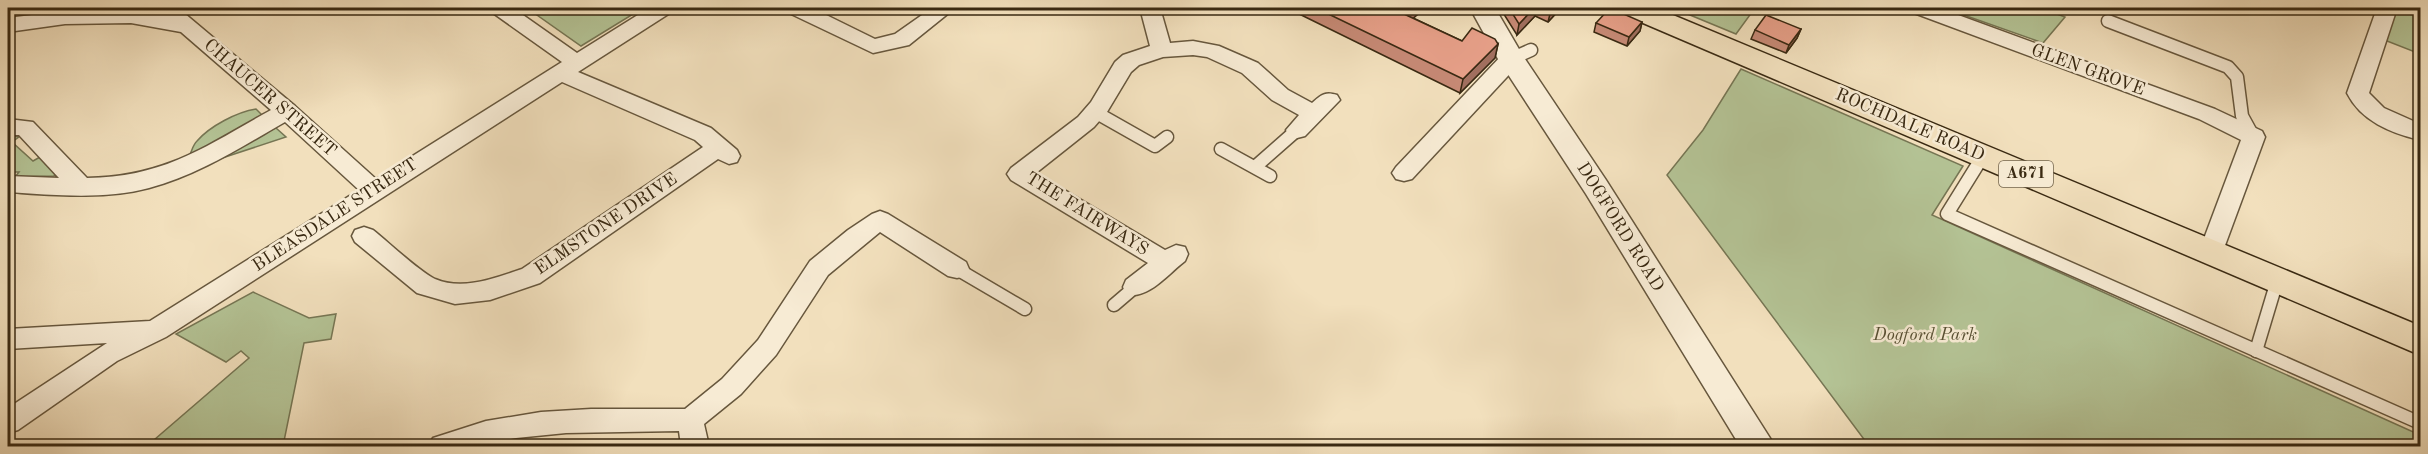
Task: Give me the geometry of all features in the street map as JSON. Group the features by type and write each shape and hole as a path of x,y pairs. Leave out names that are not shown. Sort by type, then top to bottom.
{"main road":[{"name":"ROCHDALE ROAD","path":"1632,8 2421,341"}],"street":[{"path":"8,14 19,8"},
{"name":"CHAUCER STREET","path":"166,8 287,111 373,190"},
{"name":"ELMSTONE DRIVE","path":"364,236 426,286 455,294 490,290 531,276 724,152 703,135 569,68 500,8"},
{"name":"BLEASDALE STREET","path":"8,422 108,354 157,330 373,190 663,8"},
{"path":"796,8 873,46 902,40 945,8"},
{"path":"1150,8 1161,50"},
{"name":"DOGFORD ROAD","path":"1483,8 1521,55 1596,187 1758,447"},
{"name":"GLEN GROVE","path":"1921,8 2207,114 2254,138"},
{"path":"2387,8 2359,88 2360,99 2371,110 2421,132"},
{"path":"8,25 65,17 131,16 189,27"},
{"name":"THE FAIRWAYS","path":"1135,286 1170,257 1019,174 1086,122 1095,112 1123,67 1142,55 1161,50 1193,48 1212,51 1250,68 1281,94 1321,107 1297,130"},
{"path":"1404,173 1521,55"},
{"path":"8,184 81,186 129,184 168,174 287,111"},
{"path":"8,127 25,128 81,186"},
{"path":"2211,252 2254,138"},
{"path":"443,447 489,431 538,423 586,420 693,434 717,401 768,347 788,320 817,270 880,220 957,269"},
{"path":"8,339 157,330"}],"lane":[{"path":"2108,21 2228,67 2237,77 2242,116 2254,138"},
{"path":"1095,112 1155,146 1167,136"},
{"path":"1255,167 1297,130"},
{"path":"1221,149 1270,176"},
{"path":"1983,156 1947,214 2421,423"},
{"path":"957,269 1025,309"},
{"path":"2256,351 2277,281"},
{"path":"1114,305 1135,286"}],"green space":[{"path":"30,8 145,8 135,11 100,10 16,19"},
{"path":"527,8 643,8 581,46"},
{"path":"1673,8 1755,8 1736,34"},
{"path":"1944,8 2041,8 2065,17 2043,43"},
{"path":"2394,8 2420,8 2420,54 2382,39"},
{"name":"Dogford Park","path":"1741,69 1963,166 1932,215 2420,435 2420,446 1869,446 1667,175 1703,130"},
{"path":"256,109 264,117 188,158 195,143 202,135 232,116"},
{"path":"276,128 286,137 213,161 272,129"},
{"path":"8,135 19,137 12,142 33,161 40,157 56,173 54,176 15,177 19,172 8,172"},
{"path":"253,292 309,318 336,314 331,339 304,343 283,446 147,446 249,358 241,351 226,362 176,334"}],"building":[{"path":"1316,8 1412,8 1404,14 1462,41 1472,28 1495,39 1498,44 1463,79"},
{"path":"1509,8 1534,8 1519,24"},
{"path":"1610,8 1642,22 1629,37 1596,23"},
{"path":"1766,15 1801,29 1789,45 1755,30"}]}
